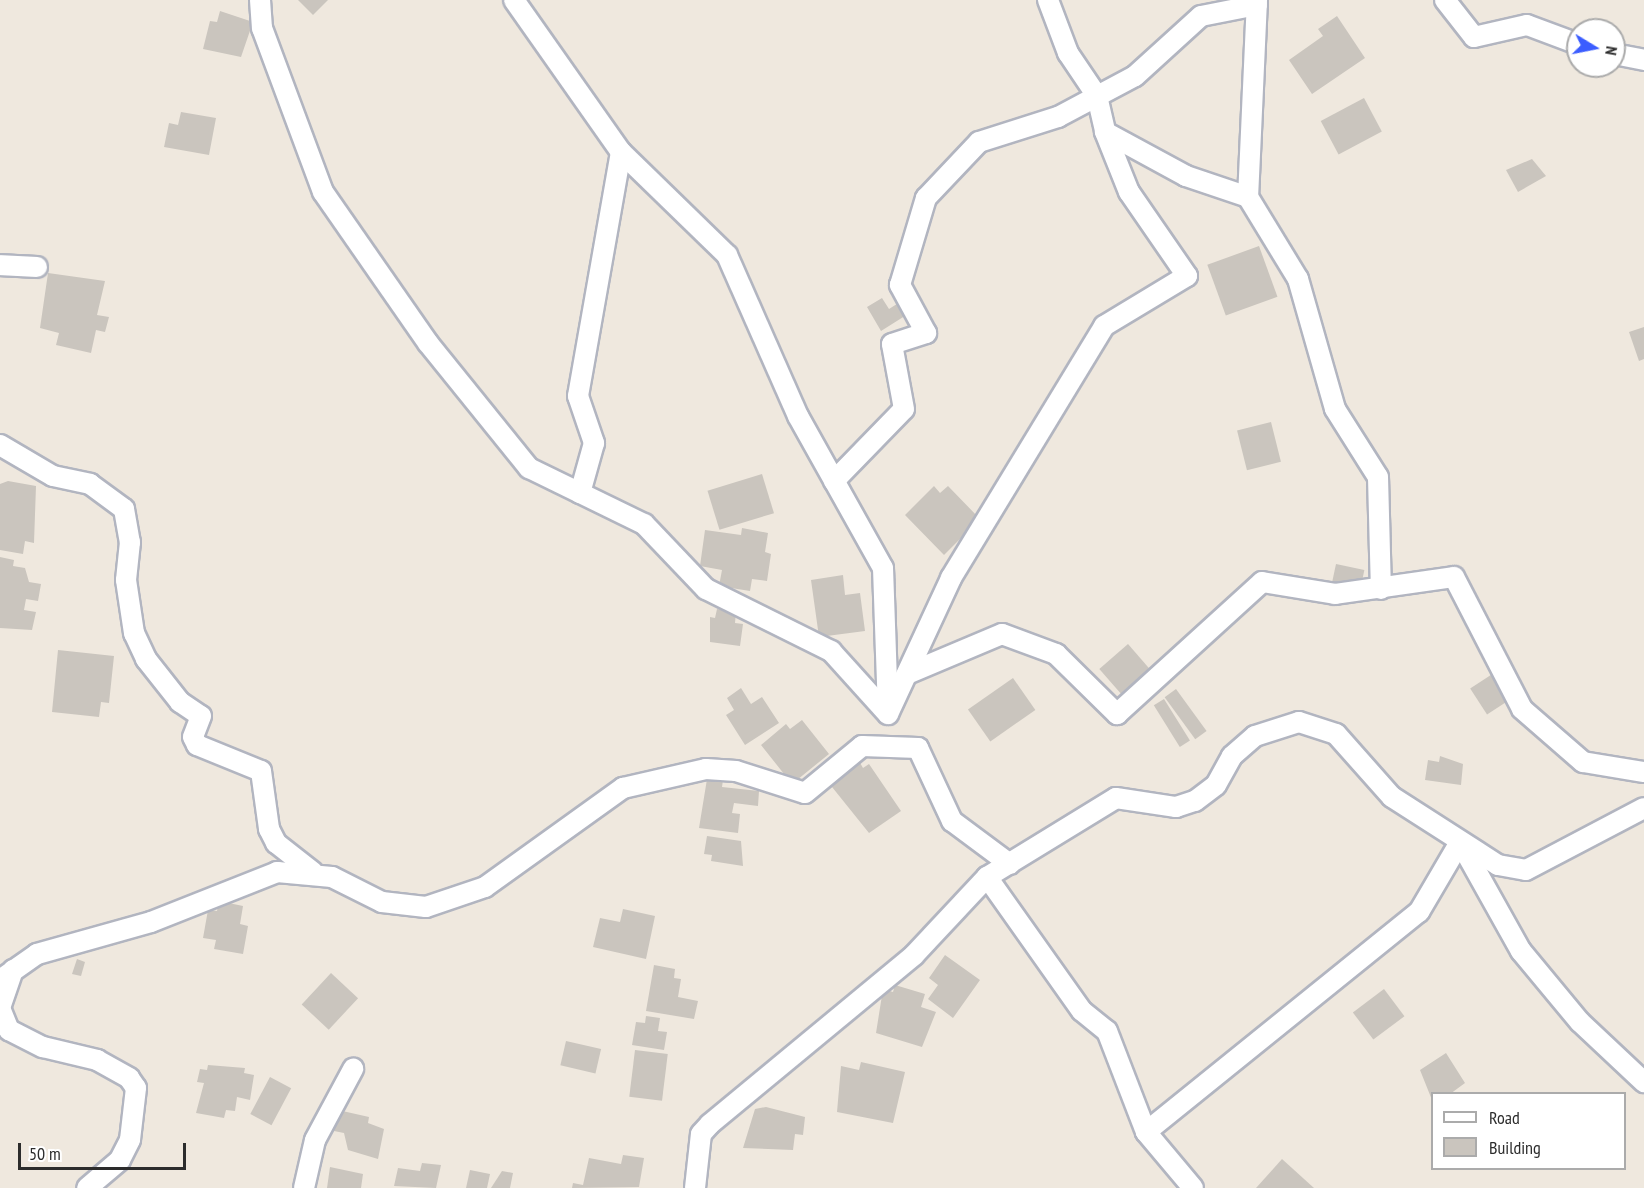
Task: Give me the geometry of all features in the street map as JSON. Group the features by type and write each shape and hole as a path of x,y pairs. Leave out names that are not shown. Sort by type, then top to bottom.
{"street":[{"path":"260,0 262,28 323,192 428,343 529,468 644,524 706,589 831,651 888,714"},
{"path":"514,0 621,152 727,255 798,416 883,568 888,714"},
{"path":"888,714 951,578 1104,326 1187,276 1129,192 1105,132 1097,96 1068,53 1048,0"},
{"path":"1445,0 1474,37 1527,26 1566,40"},
{"path":"834,481 904,409 892,344 926,333 900,285 926,198 979,142 1058,117 1135,76 1201,16 1257,3 1248,197 1298,279 1335,409 1378,477 1381,590"},
{"path":"1626,56 1644,60"},
{"path":"1105,132 1186,176 1248,197"},
{"path":"580,493 594,443 578,396 621,152"},
{"path":"0,265 37,267"},
{"path":"0,445 53,476 90,484 124,509 130,542 126,580 134,633 146,659 180,702 201,716 193,737 197,745 261,771 263,806 276,843 316,874 382,902 426,907 485,886 622,788 706,770 745,773 806,793 861,746 918,748 952,821 1010,864"},
{"path":"907,675 1002,634 1056,654 1117,714 1262,582 1335,594 1381,590 1454,577 1522,709 1583,762 1644,772"},
{"path":"694,1188 706,1129 914,955 987,876 1010,864 1073,820 1116,798 1176,807 1195,801 1216,785 1232,756 1256,736 1299,722 1336,734 1392,797 1498,865 1526,870 1644,808"},
{"path":"1460,842 1521,951 1580,1022 1644,1082"},
{"path":"1146,1132 1419,912 1460,842"},
{"path":"87,1188 120,1160 130,1140 136,1088 129,1078 96,1060 43,1047 9,1030 0,1008 6,975 63,944 151,922 277,872 316,874"},
{"path":"987,876 1082,1011 1107,1031 1146,1132 1193,1188"},
{"path":"304,1188 315,1140 353,1069"}],"building":[{"path":"298,0 328,0 313,15"},
{"path":"220,11 253,22 241,57 203,49 210,21 217,22"},
{"path":"1337,16 1365,58 1312,94 1289,60 1323,36 1318,29"},
{"path":"1364,98 1382,132 1339,155 1321,121"},
{"path":"181,112 216,118 209,155 164,147 169,123 178,125"},
{"path":"1532,159 1546,176 1518,192 1506,170"},
{"path":"1259,246 1277,297 1226,316 1207,265"},
{"path":"48,273 105,281 97,315 109,317 105,332 96,330 91,353 56,345 59,333 40,328"},
{"path":"882,298 889,309 900,302 908,314 881,331 867,307"},
{"path":"1644,327 1644,359 1639,361 1629,332"},
{"path":"1271,422 1281,462 1247,470 1237,430"},
{"path":"762,474 774,513 719,530 707,491"},
{"path":"8,481 36,486 34,543 25,541 23,554 0,550 0,484"},
{"path":"934,486 940,493 948,486 980,519 944,555 905,515"},
{"path":"742,528 768,533 765,552 771,554 767,581 752,579 750,591 719,586 722,570 700,566 705,530 741,535"},
{"path":"0,557 14,560 13,566 25,568 29,582 41,584 38,601 26,599 24,610 36,612 32,630 0,628"},
{"path":"1336,564 1364,570 1360,590 1332,584"},
{"path":"843,575 845,595 860,593 865,631 819,637 811,580"},
{"path":"717,609 736,612 735,623 743,624 740,646 710,642 710,617 715,618"},
{"path":"1128,644 1153,673 1124,698 1099,669"},
{"path":"58,650 114,656 109,703 101,702 99,717 52,712"},
{"path":"1497,671 1514,697 1487,714 1470,688"},
{"path":"1013,678 1035,710 990,741 968,710"},
{"path":"741,688 751,704 762,697 779,723 745,745 726,715 734,710 727,698"},
{"path":"1176,689 1207,731 1195,739 1165,697"},
{"path":"1164,699 1190,741 1180,747 1154,705"},
{"path":"802,720 829,754 792,784 761,745 786,724 790,729"},
{"path":"1440,756 1463,764 1461,785 1425,780 1428,760 1439,762"},
{"path":"859,761 863,768 869,764 901,811 869,833 828,782"},
{"path":"707,779 723,780 722,787 759,791 758,806 734,803 732,813 740,814 738,833 699,828"},
{"path":"707,836 741,841 743,866 711,861 712,855 704,854"},
{"path":"219,901 243,906 240,924 248,926 243,954 214,949 216,940 203,938 208,910 217,911"},
{"path":"623,909 655,916 646,959 593,947 600,918 620,922"},
{"path":"945,955 980,980 953,1018 928,999 938,985 929,978"},
{"path":"77,959 85,962 81,976 72,974"},
{"path":"654,965 675,969 674,978 681,979 678,997 698,1001 694,1019 646,1011"},
{"path":"331,973 358,998 329,1030 302,1004"},
{"path":"895,985 925,994 921,1007 936,1012 922,1047 876,1033 883,989 893,992"},
{"path":"1384,989 1404,1016 1373,1040 1353,1012"},
{"path":"646,1016 660,1018 658,1031 667,1032 664,1050 632,1045 636,1022 645,1023"},
{"path":"566,1041 601,1049 595,1073 560,1065"},
{"path":"635,1050 668,1054 662,1101 629,1097"},
{"path":"1446,1053 1465,1083 1453,1092 1431,1092 1431,1098 1420,1070"},
{"path":"861,1062 905,1072 893,1123 837,1112 841,1066 859,1070"},
{"path":"208,1065 245,1068 244,1073 254,1075 250,1100 237,1097 235,1111 226,1110 224,1118 196,1113 204,1083 197,1082 200,1069 207,1070"},
{"path":"270,1077 291,1088 271,1125 250,1114"},
{"path":"766,1107 805,1117 803,1135 795,1134 793,1150 743,1148 755,1109"},
{"path":"338,1110 369,1117 368,1123 384,1129 378,1159 348,1150 344,1133 334,1131"},
{"path":"623,1155 644,1158 639,1187 572,1188 573,1183 583,1185 589,1158 621,1164"},
{"path":"1282,1159 1314,1188 1256,1188"},
{"path":"422,1163 441,1165 436,1188 394,1186 398,1168 420,1171"},
{"path":"330,1167 363,1174 361,1188 327,1188"},
{"path":"470,1170 490,1174 487,1188 466,1188"},
{"path":"502,1171 513,1173 510,1188 491,1188"}]}
